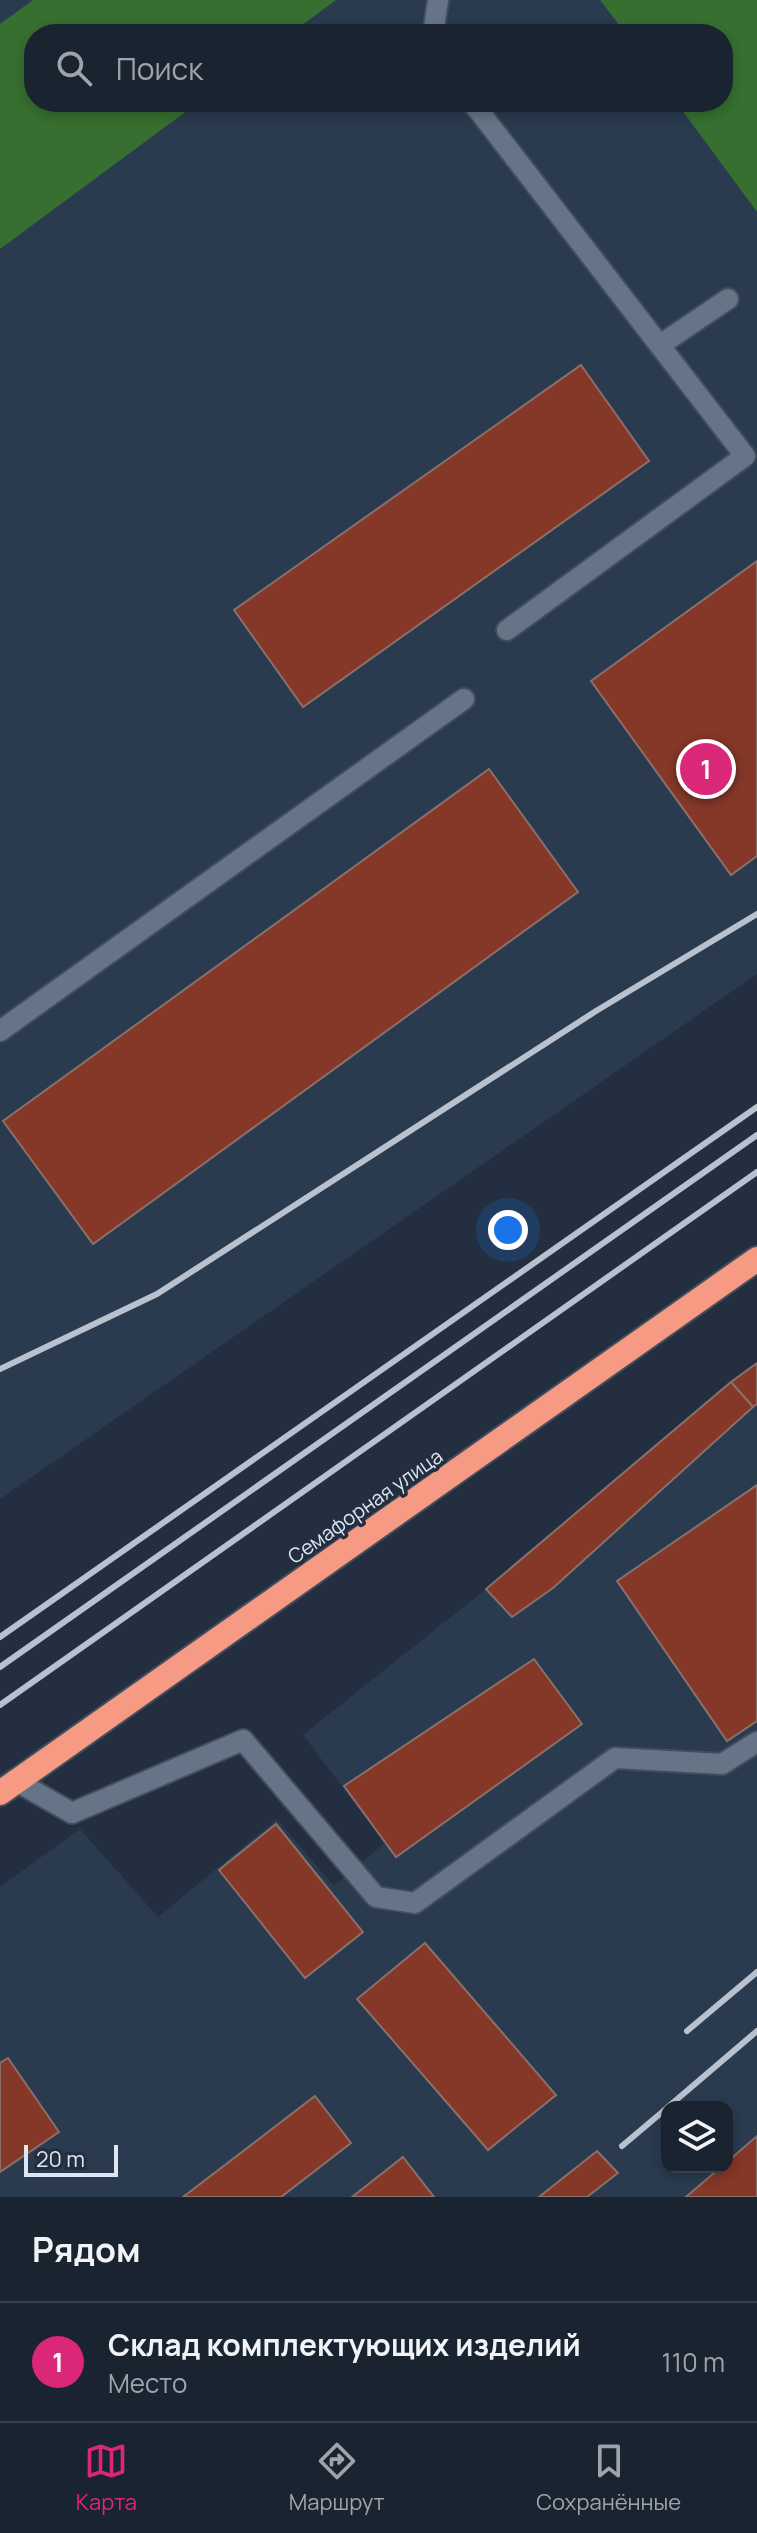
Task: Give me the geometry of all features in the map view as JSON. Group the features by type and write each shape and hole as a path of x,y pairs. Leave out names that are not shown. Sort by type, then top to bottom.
{"highway":[{"name":"Семафорная улица","path":"8,1787 757,1259"}],"lane":[{"path":"434,24 438,0"},
{"path":"480,112 745,456 507,630"},
{"path":"660,345 728,299"},
{"path":"0,1031 464,699"},
{"path":"8,1787 72,1813 243,1740 376,1897 415,1903 615,1758 722,1764 757,1742"}],"shaded area":[{"path":"0,0 757,0 757,974 0,1499"},
{"path":"757,1363 757,2197 0,2197 0,1887 80,1829 158,1917 277,1819 334,1886 385,1843 303,1735 486,1589"}],"green space":[{"path":"33,0 336,0 304,24 24,24 24,112 185,112 0,249 0,24"},
{"path":"600,0 757,0 757,212 683,112 733,112 733,24 618,24"}],"building":[{"path":"581,365 649,461 303,707 234,610"},
{"path":"757,561 757,856 731,875 591,681"},
{"path":"489,769 578,892 93,1244 3,1121"},
{"path":"757,1363 757,1404 753,1407 731,1382"},
{"path":"731,1382 753,1407 553,1588 512,1617 486,1589"},
{"path":"757,1485 757,1721 727,1741 617,1581"},
{"path":"534,1659 582,1724 396,1857 344,1786"},
{"path":"276,1824 363,1932 305,1978 219,1870"},
{"path":"425,1943 556,2095 488,2150 357,1999"},
{"path":"8,2058 59,2132 0,2172 0,2063"},
{"path":"315,2096 351,2143 281,2197 183,2197"},
{"path":"757,2136 757,2197 686,2197 714,2173 733,2173 733,2157"},
{"path":"597,2151 618,2173 587,2197 539,2197"},
{"path":"403,2157 434,2197 352,2197"}],"railway":[{"path":"0,1369 157,1294 596,1011 757,914"},
{"path":"0,1637 757,1107"},
{"path":"0,1667 757,1135"},
{"path":"0,1705 757,1172"},
{"path":"687,2031 757,1972"},
{"path":"675,2101 757,2031"},
{"path":"622,2146 661,2113"}],"place":[{"name":"Склад комплектующих изделий","path":"706,769"}]}
